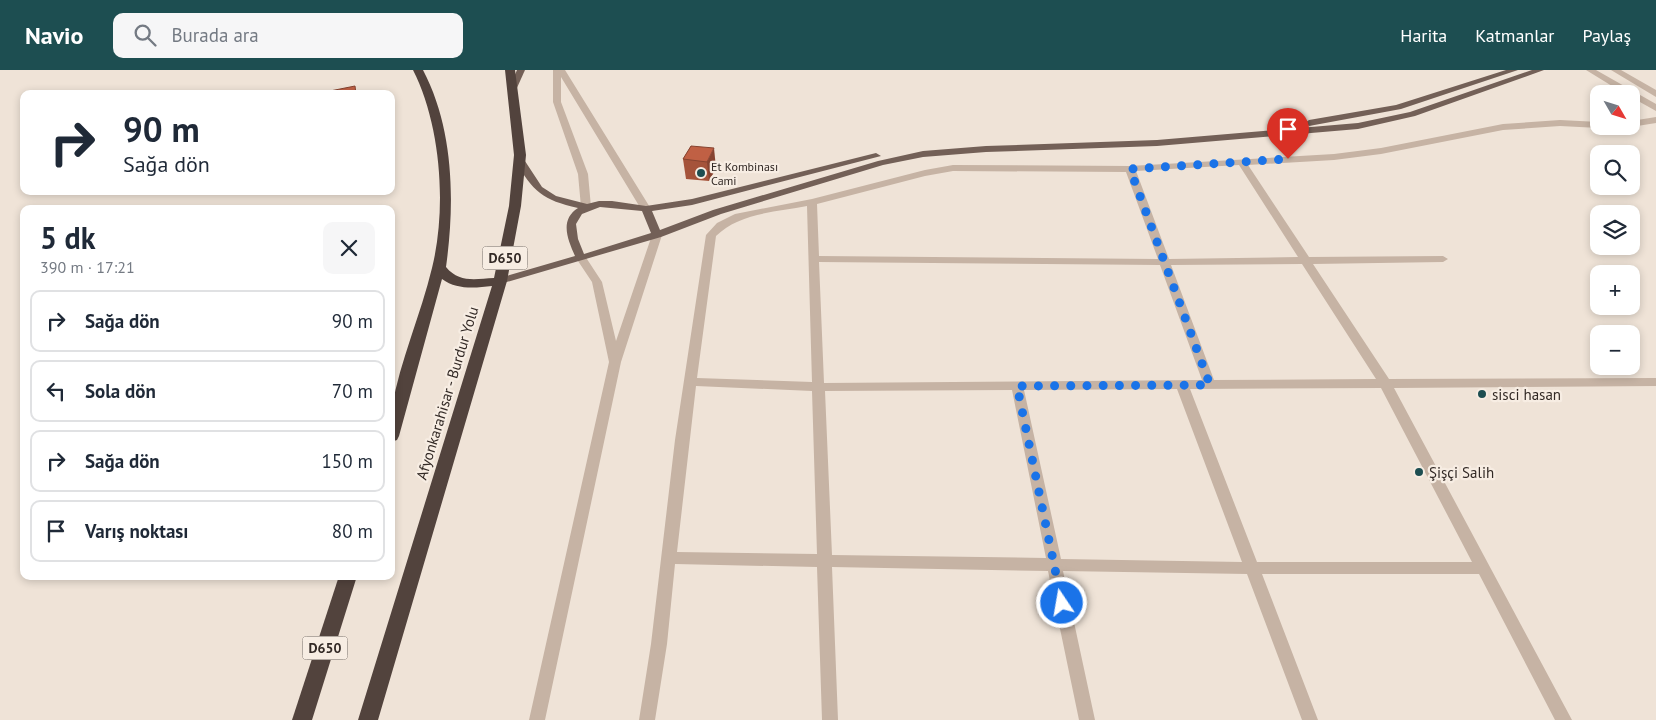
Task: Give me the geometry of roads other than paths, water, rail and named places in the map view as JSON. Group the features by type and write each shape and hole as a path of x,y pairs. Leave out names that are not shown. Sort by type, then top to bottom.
{"highway":[{"path":"395,422 439,267 445,227 444,159 429,91 418,70"},
{"name":"Afyonkarahisar - Burdur Yolu","path":"368,720 500,281 515,206 520,160 510,70"},
{"path":"439,267 445,277 460,283 500,281"},
{"name":"D650","path":"302,720 347,580"}],"main road":[{"path":"513,88 522,70"},
{"path":"520,160 532,182 545,196 586,207 612,204 646,209 692,202 872,156 941,145 1174,135 1350,118 1398,107 1514,70"},
{"path":"500,281 581,258 657,234 717,212 881,162 923,154 986,149 1157,143 1358,126 1412,114 1540,70"},
{"path":"581,258 569,230 575,214 586,207"},
{"path":"646,209 657,234"}],"street":[{"path":"559,70 557,102 583,174 586,207"},
{"path":"559,70 646,209"},
{"path":"1590,70 1656,108"},
{"path":"1615,70 1656,94"},
{"path":"1640,123 1656,120"},
{"path":"647,720 659,644 690,382 711,236 720,225 738,216 812,202 924,173 953,168 1130,169 1366,153 1503,127 1560,123 1590,125"},
{"path":"1241,161 1385,383 1564,720"},
{"path":"1130,169 1210,385"},
{"path":"812,202 830,720"},
{"path":"537,720 615,362 657,234"},
{"path":"581,258 596,282 615,362"},
{"path":"814,259 1164,262 1444,259"},
{"path":"690,382 818,387 1656,382"},
{"path":"1182,385 1310,720"},
{"path":"1017,386 1087,720"},
{"path":"669,558 1252,568 1483,568"}],"place":[{"name":"Et Kombinası Cami","path":"701,173"},
{"name":"sisci hasan","path":"1482,394"},
{"name":"Şişçi Salih","path":"1419,472"}]}
